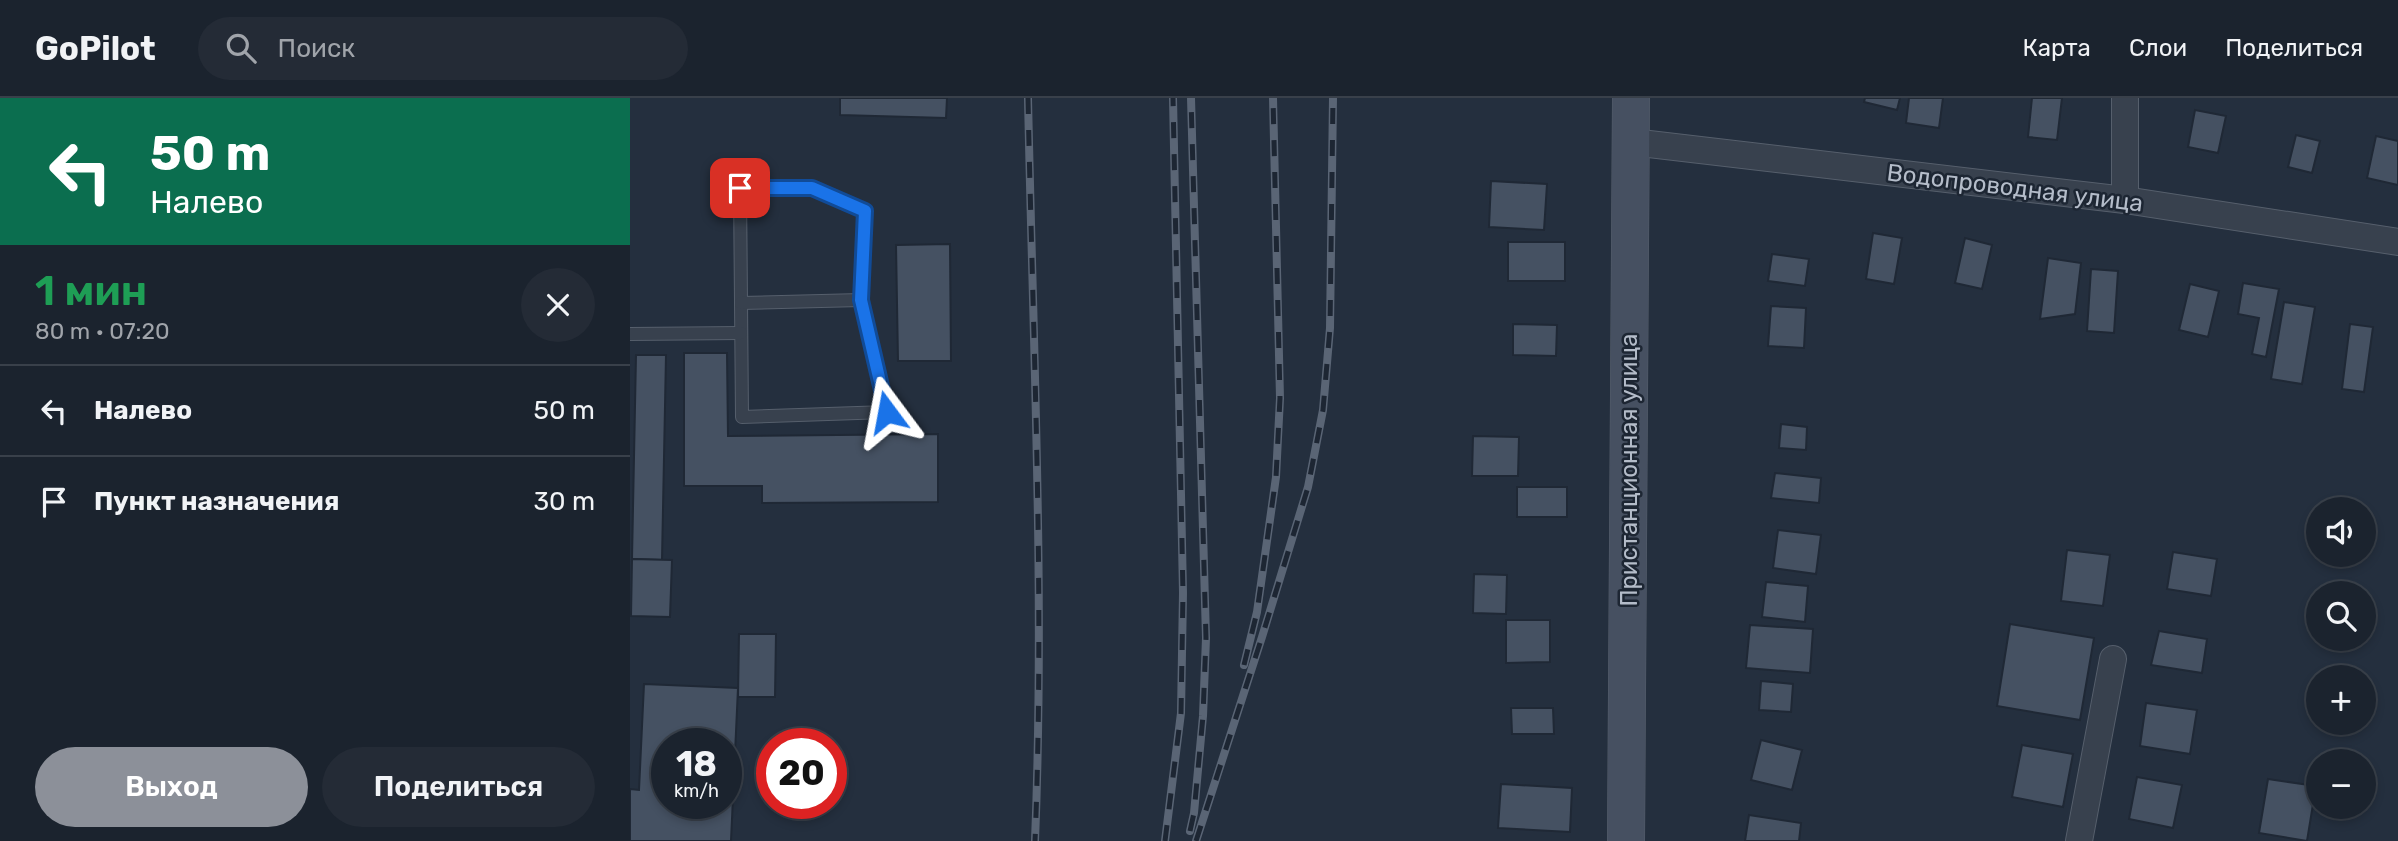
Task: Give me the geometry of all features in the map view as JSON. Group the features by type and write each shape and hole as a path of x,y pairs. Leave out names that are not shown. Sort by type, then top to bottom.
{"street":[{"name":"Пристанционная улица","path":"1626,841 1632,98"},
{"path":"2125,98 2125,200"},
{"name":"Водопроводная улица","path":"1632,142 2125,200 2398,242"},
{"path":"2079,841 2113,659"}],"lane":[{"path":"740,188 812,188 865,211 861,300 887,412 742,417 741,303 740,188"},
{"path":"741,303 861,300"},
{"path":"630,334 741,333"}],"building":[{"path":"840,98 947,98 946,118 840,115"},
{"path":"1865,98 1900,98 1897,110 1864,102"},
{"path":"1909,98 1943,98 1939,128 1906,123"},
{"path":"2032,98 2062,98 2057,140 2028,137"},
{"path":"2195,110 2226,116 2218,153 2188,147"},
{"path":"2296,135 2320,141 2312,173 2288,167"},
{"path":"2376,136 2398,141 2398,185 2367,178"},
{"path":"1491,181 1547,184 1544,230 1489,227"},
{"path":"1873,233 1902,238 1894,284 1866,279"},
{"path":"1965,238 1992,245 1982,289 1955,283"},
{"path":"1508,242 1565,242 1565,281 1508,281"},
{"path":"950,244 951,361 898,361 896,245"},
{"path":"1772,254 1809,259 1805,286 1768,281"},
{"path":"2048,258 2081,263 2075,314 2040,319"},
{"path":"2091,269 2118,271 2114,333 2087,331"},
{"path":"2243,283 2279,289 2266,357 2252,354 2259,318 2238,314"},
{"path":"2190,284 2219,291 2208,337 2179,330"},
{"path":"2284,302 2315,307 2302,384 2271,379"},
{"path":"1771,306 1806,308 1804,348 1768,346"},
{"path":"1513,324 1557,325 1556,356 1513,355"},
{"path":"2350,324 2373,327 2364,392 2342,389"},
{"path":"684,353 727,353 728,436 938,434 938,502 762,503 762,486 684,486"},
{"path":"636,355 666,355 662,560 632,559"},
{"path":"1781,424 1807,427 1806,450 1779,448"},
{"path":"1473,436 1519,437 1518,476 1472,476"},
{"path":"1775,473 1821,478 1819,503 1771,498"},
{"path":"1517,487 1567,487 1567,517 1517,517"},
{"path":"1778,530 1821,535 1816,574 1773,568"},
{"path":"2067,550 2110,555 2103,606 2061,601"},
{"path":"2173,552 2217,559 2211,596 2167,589"},
{"path":"632,559 672,560 670,617 631,616"},
{"path":"1474,574 1507,575 1506,614 1473,613"},
{"path":"1766,582 1808,586 1805,622 1762,617"},
{"path":"1506,620 1550,620 1550,662 1506,663"},
{"path":"2010,624 2094,638 2080,720 1997,706"},
{"path":"1750,625 1813,629 1810,673 1746,668"},
{"path":"2159,631 2207,639 2202,673 2151,665"},
{"path":"739,634 776,634 775,697 738,697"},
{"path":"1761,681 1793,684 1791,712 1759,710"},
{"path":"644,684 738,688 736,728 651,728 651,819 732,819 731,841 630,841 630,789 639,790"},
{"path":"2146,703 2197,710 2190,754 2140,746"},
{"path":"1511,708 1553,708 1554,734 1512,734"},
{"path":"1761,740 1802,750 1792,790 1751,780"},
{"path":"2022,745 2073,754 2063,807 2012,797"},
{"path":"2137,777 2182,785 2173,828 2129,819"},
{"path":"2268,779 2306,785 2306,819 2311,819 2307,841 2259,833"},
{"path":"1501,784 1572,788 1570,832 1498,828"},
{"path":"1749,815 1801,823 1799,841 1745,841"}],"railway":[{"path":"1028,98 1039,655 1035,841"},
{"path":"1165,841 1181,713 1183,593 1173,98"},
{"path":"1190,831 1203,716 1206,638 1191,98"},
{"path":"1244,665 1257,612 1276,477 1280,398 1273,98"},
{"path":"1196,841 1308,487 1323,410 1330,328 1333,98"}],"route":[{"path":"740,188 812,188 865,211 861,300 887,412"}]}
